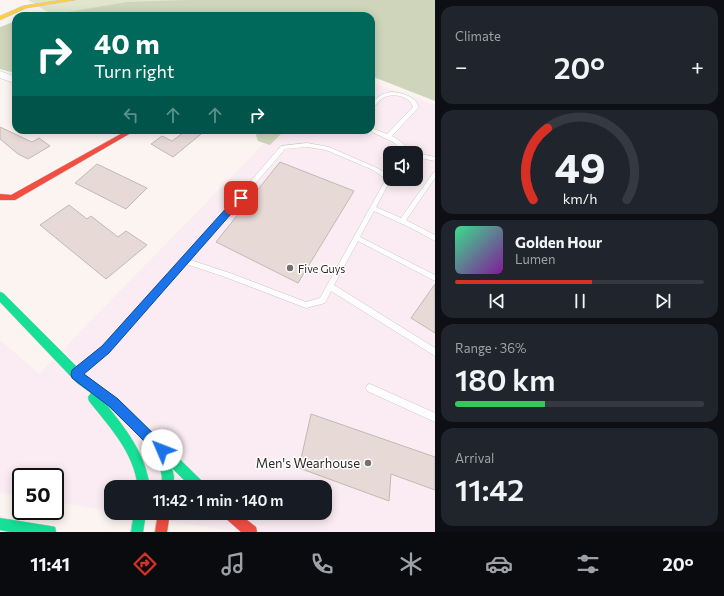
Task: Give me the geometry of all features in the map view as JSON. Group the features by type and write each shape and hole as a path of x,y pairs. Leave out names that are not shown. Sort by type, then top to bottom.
{"main road":[{"path":"14,12 25,7 72,0"},
{"path":"0,18 12,13"},
{"path":"0,197 12,198 124,134"},
{"path":"0,296 78,376 114,403 193,480"},
{"path":"78,376 104,413 136,453 143,471 144,480"},
{"path":"162,450 168,480"},
{"path":"137,532 139,520"},
{"path":"161,532 163,520"},
{"path":"236,520 251,532"},
{"path":"0,524 50,532"}],"street":[{"path":"0,74 12,79"}],"lane":[{"path":"375,103 383,96 390,94 399,95 412,100 415,103 416,107 388,137"},
{"path":"375,132 388,137 402,146"},
{"path":"78,376 106,349 185,261 283,147 307,145 327,148 375,169 383,174"},
{"path":"423,156 435,159"},
{"path":"402,221 435,174"},
{"path":"185,261 306,305 322,301 385,186"},
{"path":"373,208 435,238"},
{"path":"357,238 435,278"},
{"path":"330,286 435,352"},
{"path":"370,388 435,418"}],"shaded area":[{"path":"375,83 435,105 435,532 237,532 164,520 332,520 332,480 104,480 104,510 64,503 64,468 12,468 12,495 0,493 0,340 39,374 273,134 375,134"}],"green space":[{"path":"28,0 231,0 77,12 48,12"},
{"path":"189,0 435,0 435,101 375,78 375,12 68,12 127,2"},
{"path":"12,22 11,72 0,69 0,27"},
{"path":"281,134 270,145 258,141 256,135"}],"building":[{"path":"0,127 12,134 32,142 39,138 50,146 28,159 18,154 0,139"},
{"path":"182,134 201,134 173,157 151,144 162,136 172,141"},
{"path":"280,162 354,191 298,283 216,242"},
{"path":"97,164 147,188 126,209 75,183"},
{"path":"69,205 87,219 91,216 118,237 126,231 147,245 106,279 40,225"},
{"path":"435,284 435,333 411,318"},
{"name":"Men's Wearhouse","path":"311,414 435,457 435,490 391,474 389,501 299,468"}],"traffic: fast":[{"path":"0,296 81,379 114,403 193,480"},
{"path":"93,397 118,428 133,450 138,461 143,480"},
{"path":"162,450 168,480"},
{"path":"137,532 139,520"},
{"path":"0,524 50,532"}],"traffic: slow":[{"path":"14,12 25,7 72,0"},
{"path":"0,18 12,13"}],"traffic: jam":[{"path":"0,197 12,198 126,134"},
{"path":"161,532 163,520"},
{"path":"236,520 251,532"}],"place":[{"name":"Five Guys","path":"290,268"},
{"name":"Men's Wearhouse","path":"368,463"}],"route":[{"path":"162,450 114,403 76,374 106,349 241,198"}]}
